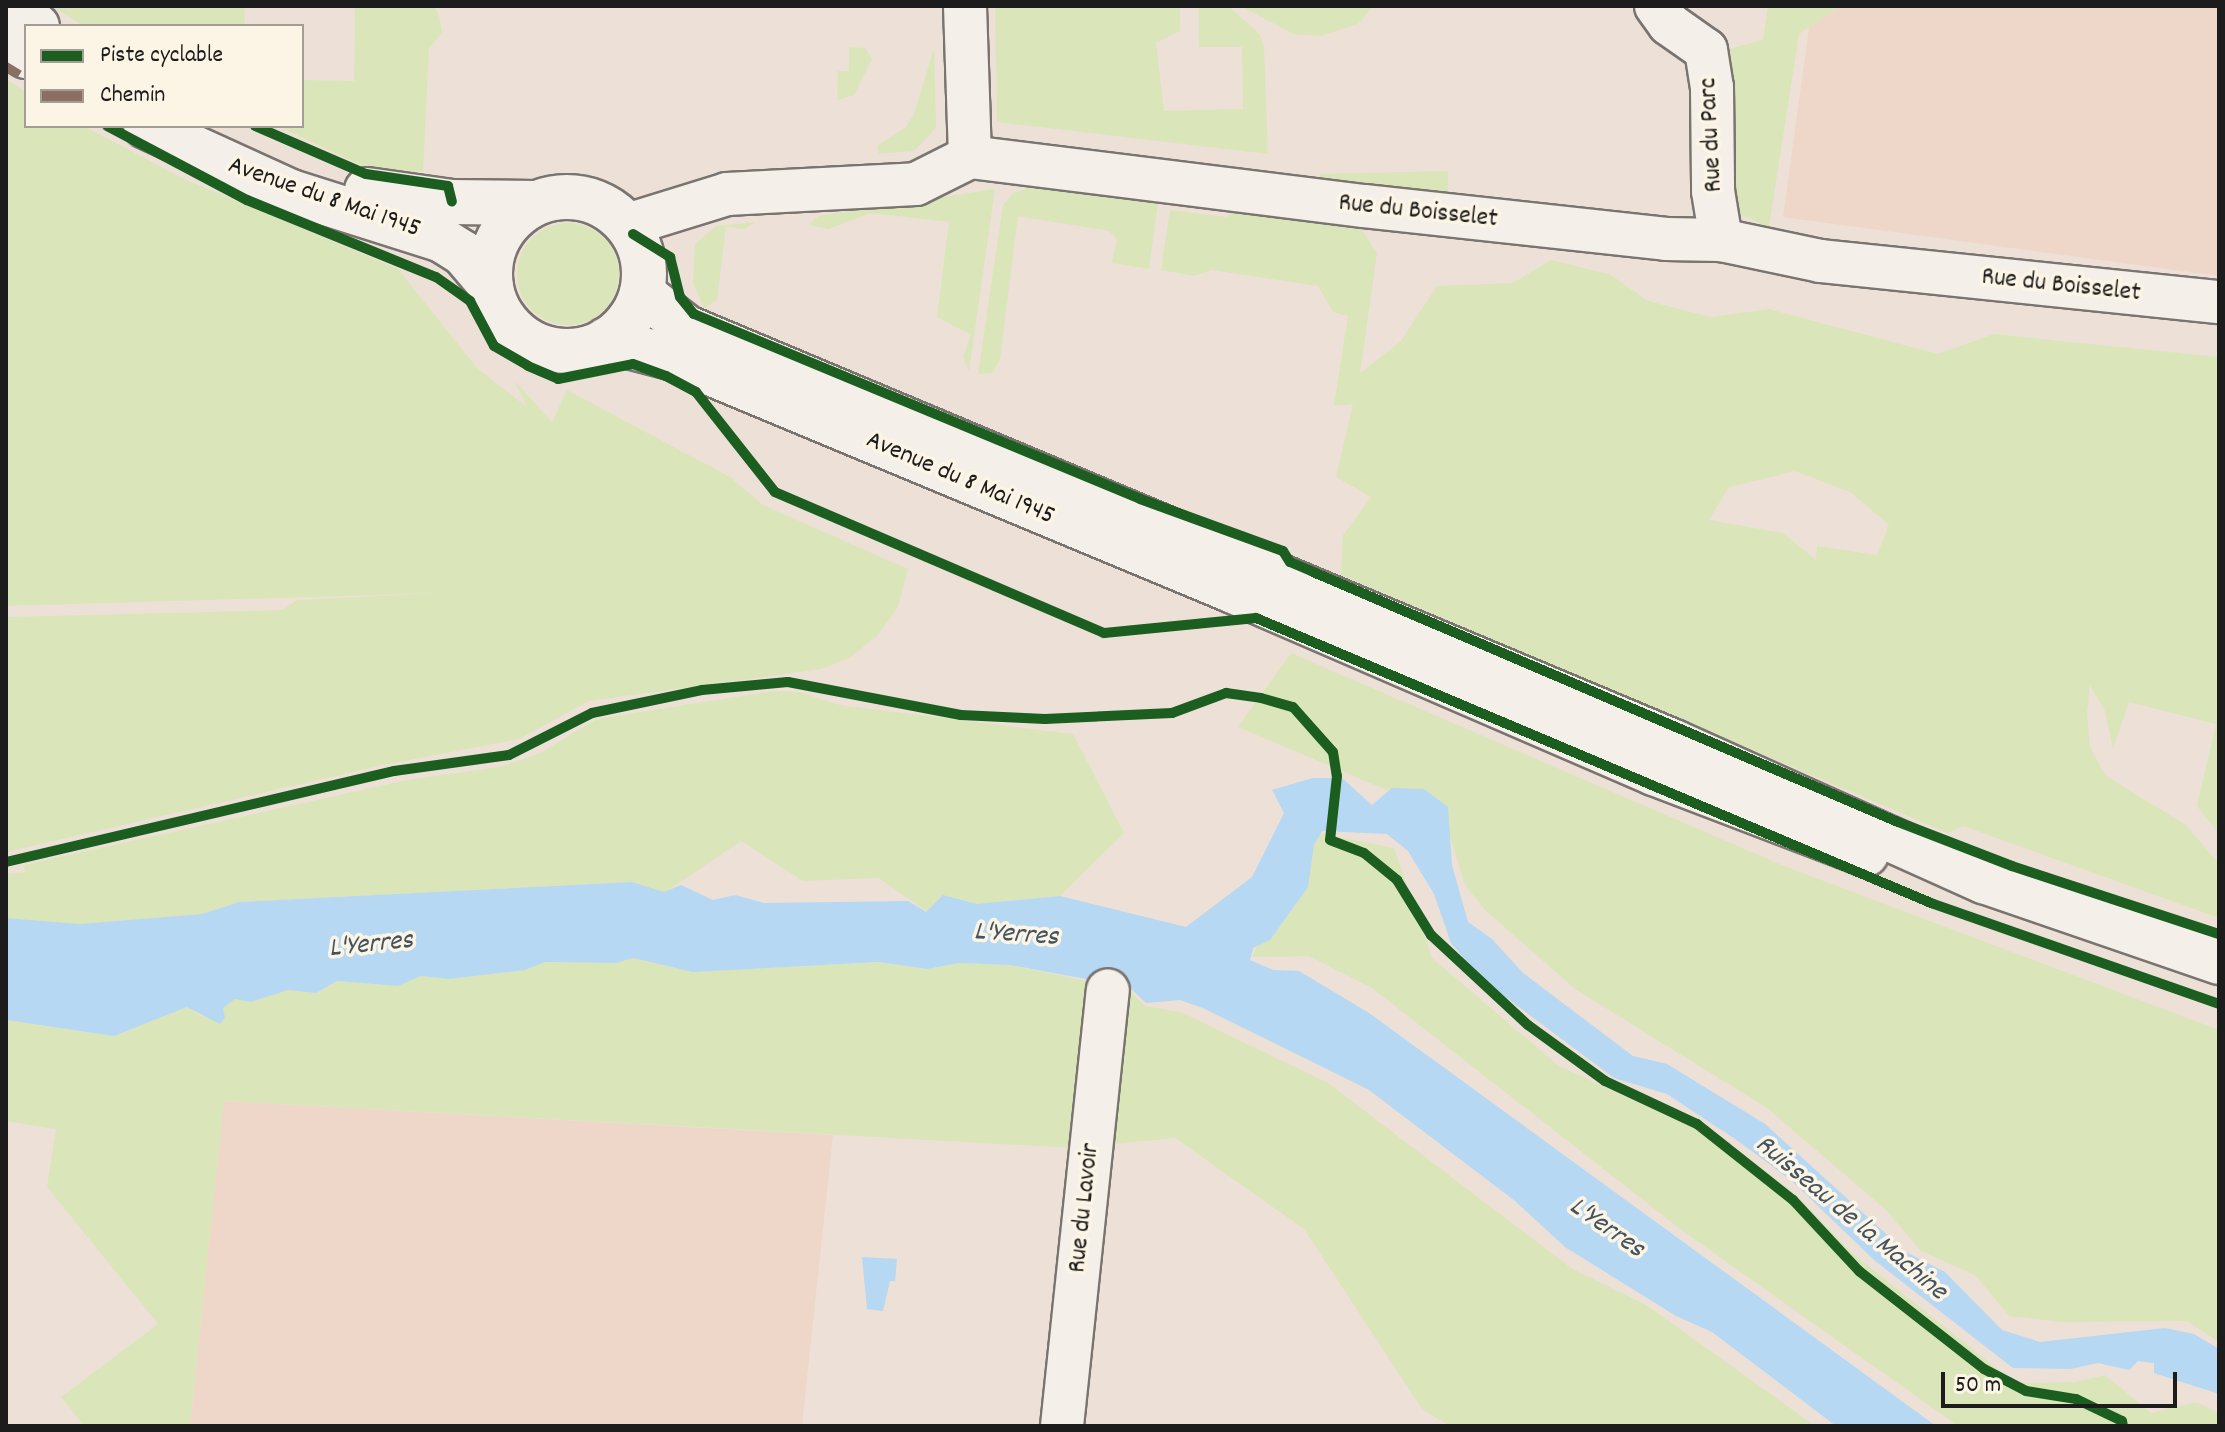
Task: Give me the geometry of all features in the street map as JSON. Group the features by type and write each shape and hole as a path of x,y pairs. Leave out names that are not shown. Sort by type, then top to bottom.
{"main road":[{"path":"11,6 34,24"},
{"path":"6,43 24,55"},
{"name":"Avenue du 8 Mai 1945","path":"150,128 291,192 442,240 463,253 491,286"},
{"name":"Avenue du 8 Mai 1945","path":"212,128 305,170 385,196 535,203"},
{"path":"575,197 594,201 627,225 641,253 642,293 634,312 606,340 583,349 534,343 499,310 491,286 491,261 499,237 535,203 575,197"},
{"name":"Avenue du 8 Mai 1945","path":"642,293 687,328 1318,611"},
{"name":"Avenue du 8 Mai 1945","path":"606,340 674,358 1318,611"},
{"path":"1318,611 1654,773 1848,849 1984,881 2219,962"}],"street":[{"path":"627,225 727,194 916,184 970,157 965,6"},
{"name":"Rue du Parc","path":"1656,6 1669,24 1706,50 1712,87 1713,191 1736,243"},
{"name":"Rue du Boisselet","path":"970,157 1364,206 1666,239 1736,243 1821,261 2219,302"},
{"name":"Rue du Lavoir","path":"1062,1426 1108,990"}],"shaded area":[{"path":"1812,6 2219,6 2219,276 1783,217"},
{"path":"223,1101 833,1135 802,1426 190,1426"}],"green space":[{"path":"52,6 244,6 245,24 81,24"},
{"path":"355,6 434,6 442,32 429,49 423,172 365,167 282,128 304,128 304,80 354,81"},
{"path":"995,6 1180,6 1180,31 1156,43 1164,111 1243,109 1242,47 1199,47 1199,7 1229,6 1260,35 1264,47 1268,154 997,122"},
{"path":"1240,6 1373,6 1358,24 1321,36 1294,34"},
{"path":"1768,6 1841,6 1799,34 1769,227 1730,210 1714,53 1763,40"},
{"path":"849,47 865,48 872,59 854,95 837,100 838,71 849,71"},
{"path":"934,48 936,128 914,151 879,154 877,146 905,128 914,114"},
{"path":"6,79 24,91 24,128 88,128 182,178 398,269 477,368 527,407 514,380 552,422 567,390 730,477 763,505 908,569 898,607 877,636 849,658 821,669 589,701 519,739 378,766 6,852 6,617 282,610 297,600 445,593 6,606"},
{"path":"1448,171 1448,204 1321,190 1320,174"},
{"path":"1028,188 1158,203 1149,269 1112,263 1117,239 1109,231 1018,216 1000,360 992,373 978,374 1003,205 1013,193"},
{"path":"995,189 969,371 963,357 971,335 937,317 949,222 871,213 828,229 809,225 818,216"},
{"path":"1170,210 1227,217 1233,211 1360,227 1377,253 1360,373 1400,342 1437,286 1513,283 1551,260 1611,275 1648,301 1711,317 1769,309 1938,354 1994,334 2219,357 2219,834 2197,806 2216,724 2129,702 2113,749 2105,711 2090,685 2087,714 2090,747 2106,776 2186,825 2219,864 2219,918 1963,826 1948,833 1341,575 1343,535 1371,497 1336,477 1353,404 1334,406 1348,316 1333,312 1318,286 1212,270 1194,276 1161,270","holes":["1795,471 1850,492 1889,525 1877,555 1817,546 1816,560 1783,533 1709,520 1729,487"]},
{"path":"756,222 745,229 726,227 717,300 704,308 693,283 695,244 716,226"},
{"path":"568,223 587,227 604,238 615,255 619,274 615,293 604,310 587,321 568,325 549,321 532,310 521,293 517,274 521,255 532,238 549,227"},
{"path":"1291,653 1784,866 2219,1030 2219,1342 2187,1321 2062,1322 2009,1316 1975,1275 1921,1251 1885,1209 1767,1108 1575,989 1485,910 1465,885 1443,814 1238,727"},
{"path":"774,691 800,692 840,705 1073,734 1124,833 1060,896 977,904 943,895 927,912 879,878 803,881 741,841 664,893 632,882 239,902 202,914 80,924 6,918 6,874 25,872 24,865 407,780 500,767 538,754 597,719"},
{"path":"1312,832 1394,848 1432,958 1559,1066 1734,1147 1795,1194 1852,1253 2015,1383 2075,1382 2105,1375 2151,1413 2196,1402 2219,1413 2219,1426 1958,1426 1684,1232 1372,988 1309,956 1252,957"},
{"path":"633,958 693,972 879,962 927,969 959,963 1010,965 1129,990 1145,1006 1181,1012 1328,1083 1571,1268 1648,1306 1815,1426 1450,1426 1422,1409 1304,1229 1175,1138 1074,1148 224,1101 190,1426 84,1426 61,1397 158,1324 47,1187 56,1129 6,1121 6,1020 114,1036 187,1007 203,1017 235,999 288,990 316,993 337,981 398,986 421,976 449,979 525,970 545,962 616,963"}],"water":[{"path":"1313,778 1342,778 1372,805 1392,788 1424,789 1448,807 1452,865 1468,922 1492,939 1523,973 1633,1056 1667,1064 1765,1124 1906,1252 1945,1272 2002,1330 2040,1342 2165,1328 2194,1334 2219,1349 2219,1394 2154,1373 2154,1363 2138,1361 2129,1370 2098,1363 2070,1369 2013,1368 1874,1260 1792,1181 1738,1141 1667,1094 1614,1078 1484,981 1451,943 1434,894 1408,851 1387,834 1322,831 1314,845 1308,887 1270,940 1253,948 1250,960 1273,970 1299,971 1369,1013 1936,1426 1836,1426 1712,1332 1676,1316 1565,1247 1515,1201 1369,1090 1203,1008 1180,1000 1146,1003 1129,987 1010,965 959,963 927,969 879,962 693,972 633,958 616,963 545,962 525,970 449,979 421,976 398,986 337,981 316,993 288,990 250,1002 235,999 223,1008 225,1018 220,1024 187,1007 114,1036 6,1020 6,918 80,924 202,914 239,902 632,882 664,892 681,885 713,900 735,895 764,903 908,901 926,912 943,895 977,904 1060,896 1186,927 1252,877 1284,813 1272,790"},
{"path":"862,1257 897,1259 895,1281 890,1281 883,1311 867,1309"}],"marked path":[{"path":"6,66 24,77"}],"cycle path":[{"path":"111,128 247,200 436,277 470,301 494,346 528,366 558,379 633,364 666,376 696,392 775,492 1104,633 1256,618 1931,903 2219,1004"},
{"path":"260,128 366,174 448,186 452,202"},
{"path":"633,234 670,257 680,297 694,314 1140,499 1283,551 1290,562 1898,822 2012,866 2219,934"},
{"path":"6,862 394,771 509,755 592,713 702,690 788,682 961,715 1045,719 1172,713 1226,693 1261,698 1293,707 1333,752 1337,776 1330,840 1364,853 1397,880 1431,935 1528,1025 1605,1081 1697,1124 1793,1200 1859,1271 1984,1369 2026,1391 2076,1399 2122,1421 2123,1426"}],"water label":[{"name":"L'Yerres","path":"1016,936"},
{"name":"L'Yerres","path":"371,946"},
{"name":"Ruisseau de la Machine","path":"1850,1219"},
{"name":"L'Yerres","path":"1606,1229"}]}
